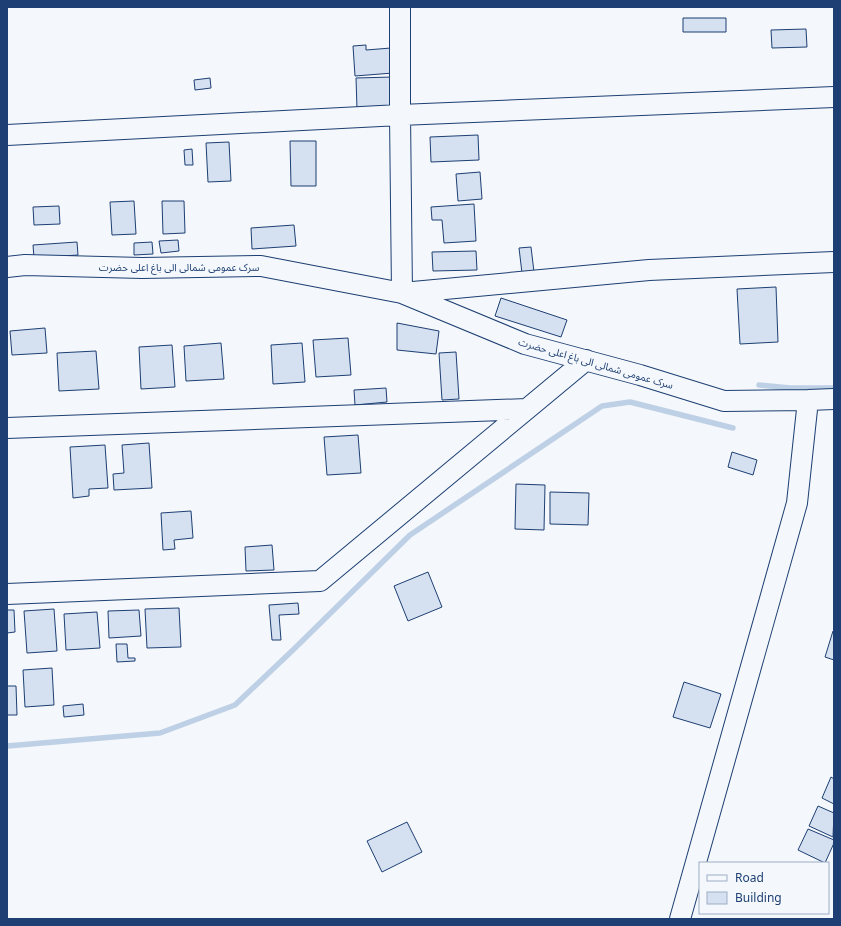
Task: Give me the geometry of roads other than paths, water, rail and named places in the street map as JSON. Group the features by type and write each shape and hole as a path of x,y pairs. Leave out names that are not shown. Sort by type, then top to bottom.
{"street":[{"path":"400,7 402,293 649,270 834,262"},
{"path":"7,135 400,115 834,97"},
{"name":"سرک عمومی شمالی الی باغ اعلی حضرت","path":"7,267 25,265 142,268 261,266 402,293 525,344 640,375 724,401 834,399"},
{"path":"7,594 320,581 586,360"},
{"path":"680,919 797,503 808,400"},
{"path":"7,428 527,409"}],"waterway":[{"path":"759,385 790,388 834,388"},
{"path":"7,746 160,733 235,705 410,535 602,406 630,402 733,428"}]}
